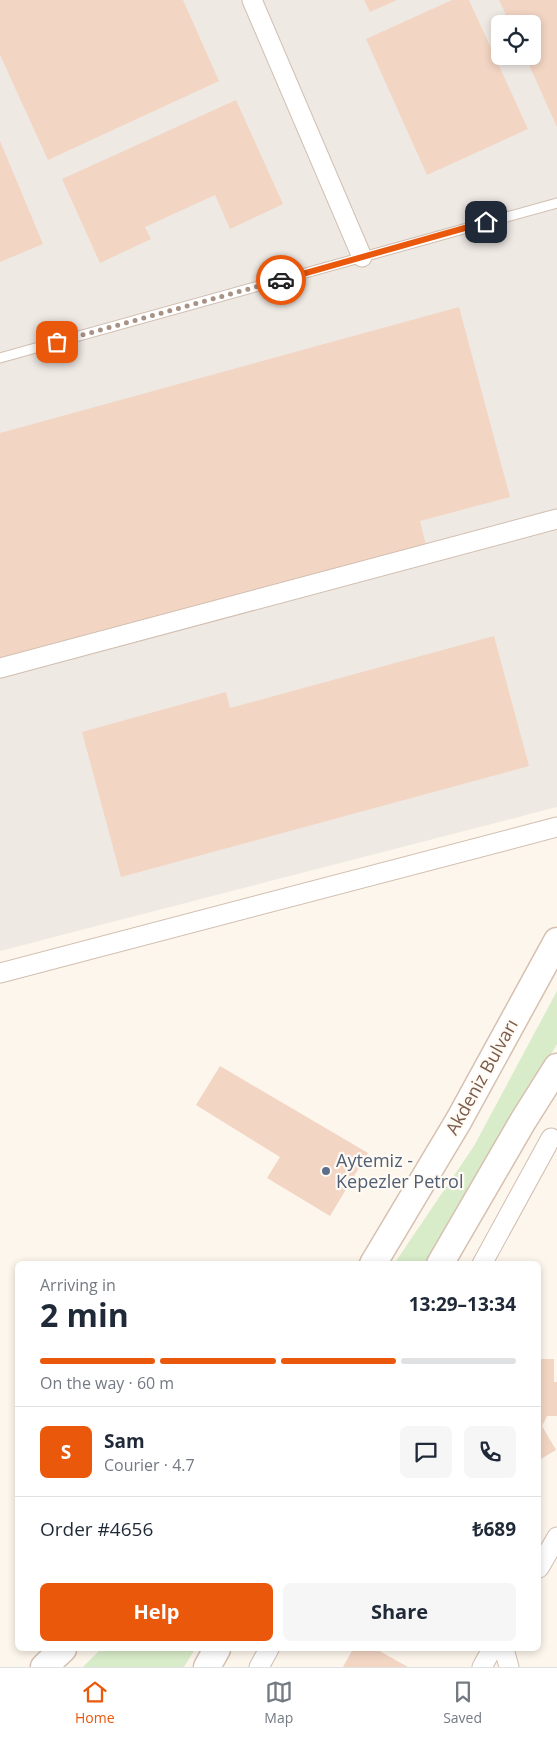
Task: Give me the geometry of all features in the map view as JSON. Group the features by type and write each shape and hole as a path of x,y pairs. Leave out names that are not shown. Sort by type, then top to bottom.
{"main road":[{"name":"Akdeniz Bulvarı","path":"375,1261 459,1120 557,941"},
{"path":"442,1261 523,1121 557,1067"},
{"path":"44,1667 61,1651"},
{"path":"207,1667 216,1651"}],"street":[{"path":"252,0 362,257"},
{"path":"0,668 557,520"},
{"path":"0,973 557,828"},
{"path":"484,1261 554,1140 523,1121"},
{"path":"541,1565 557,1537"},
{"path":"259,1667 268,1651"},
{"path":"482,1667 491,1651"},
{"path":"505,1651 509,1667"}],"lane":[{"path":"0,358 557,203"}],"shaded area":[{"path":"0,0 557,0 557,807 0,951"}],"green space":[{"path":"557,991 557,1044 427,1261 396,1261 474,1146"},
{"path":"99,1651 194,1651 184,1667 83,1667"}],"building":[{"path":"0,0 183,0 219,81 48,160 0,55"},
{"path":"364,0 397,0 370,12"},
{"path":"452,0 469,0 491,48 491,65 499,65 528,129 427,175 366,39"},
{"path":"499,0 557,0 557,127 529,65 541,65 541,15 506,15"},
{"path":"236,100 283,204 230,229 215,195 145,227 151,239 100,263 62,179"},
{"path":"0,141 43,244 0,262"},
{"path":"459,307 510,497 420,521 426,545 0,661 0,433"},
{"path":"494,636 529,766 121,877 82,732 226,692 230,708"},
{"path":"220,1066 368,1153 330,1216 267,1178 280,1157 196,1105"},
{"path":"541,1359 554,1359 554,1382 557,1382 557,1416 547,1416 542,1426 556,1450 541,1459"},
{"path":"352,1651 380,1651 408,1667 343,1667"}],"way so far":[{"path":"57,342 281,280"}],"place":[{"name":"Aytemiz - Kepezler Petrol","path":"326,1171"}],"route":[{"path":"281,280 486,222"}]}
